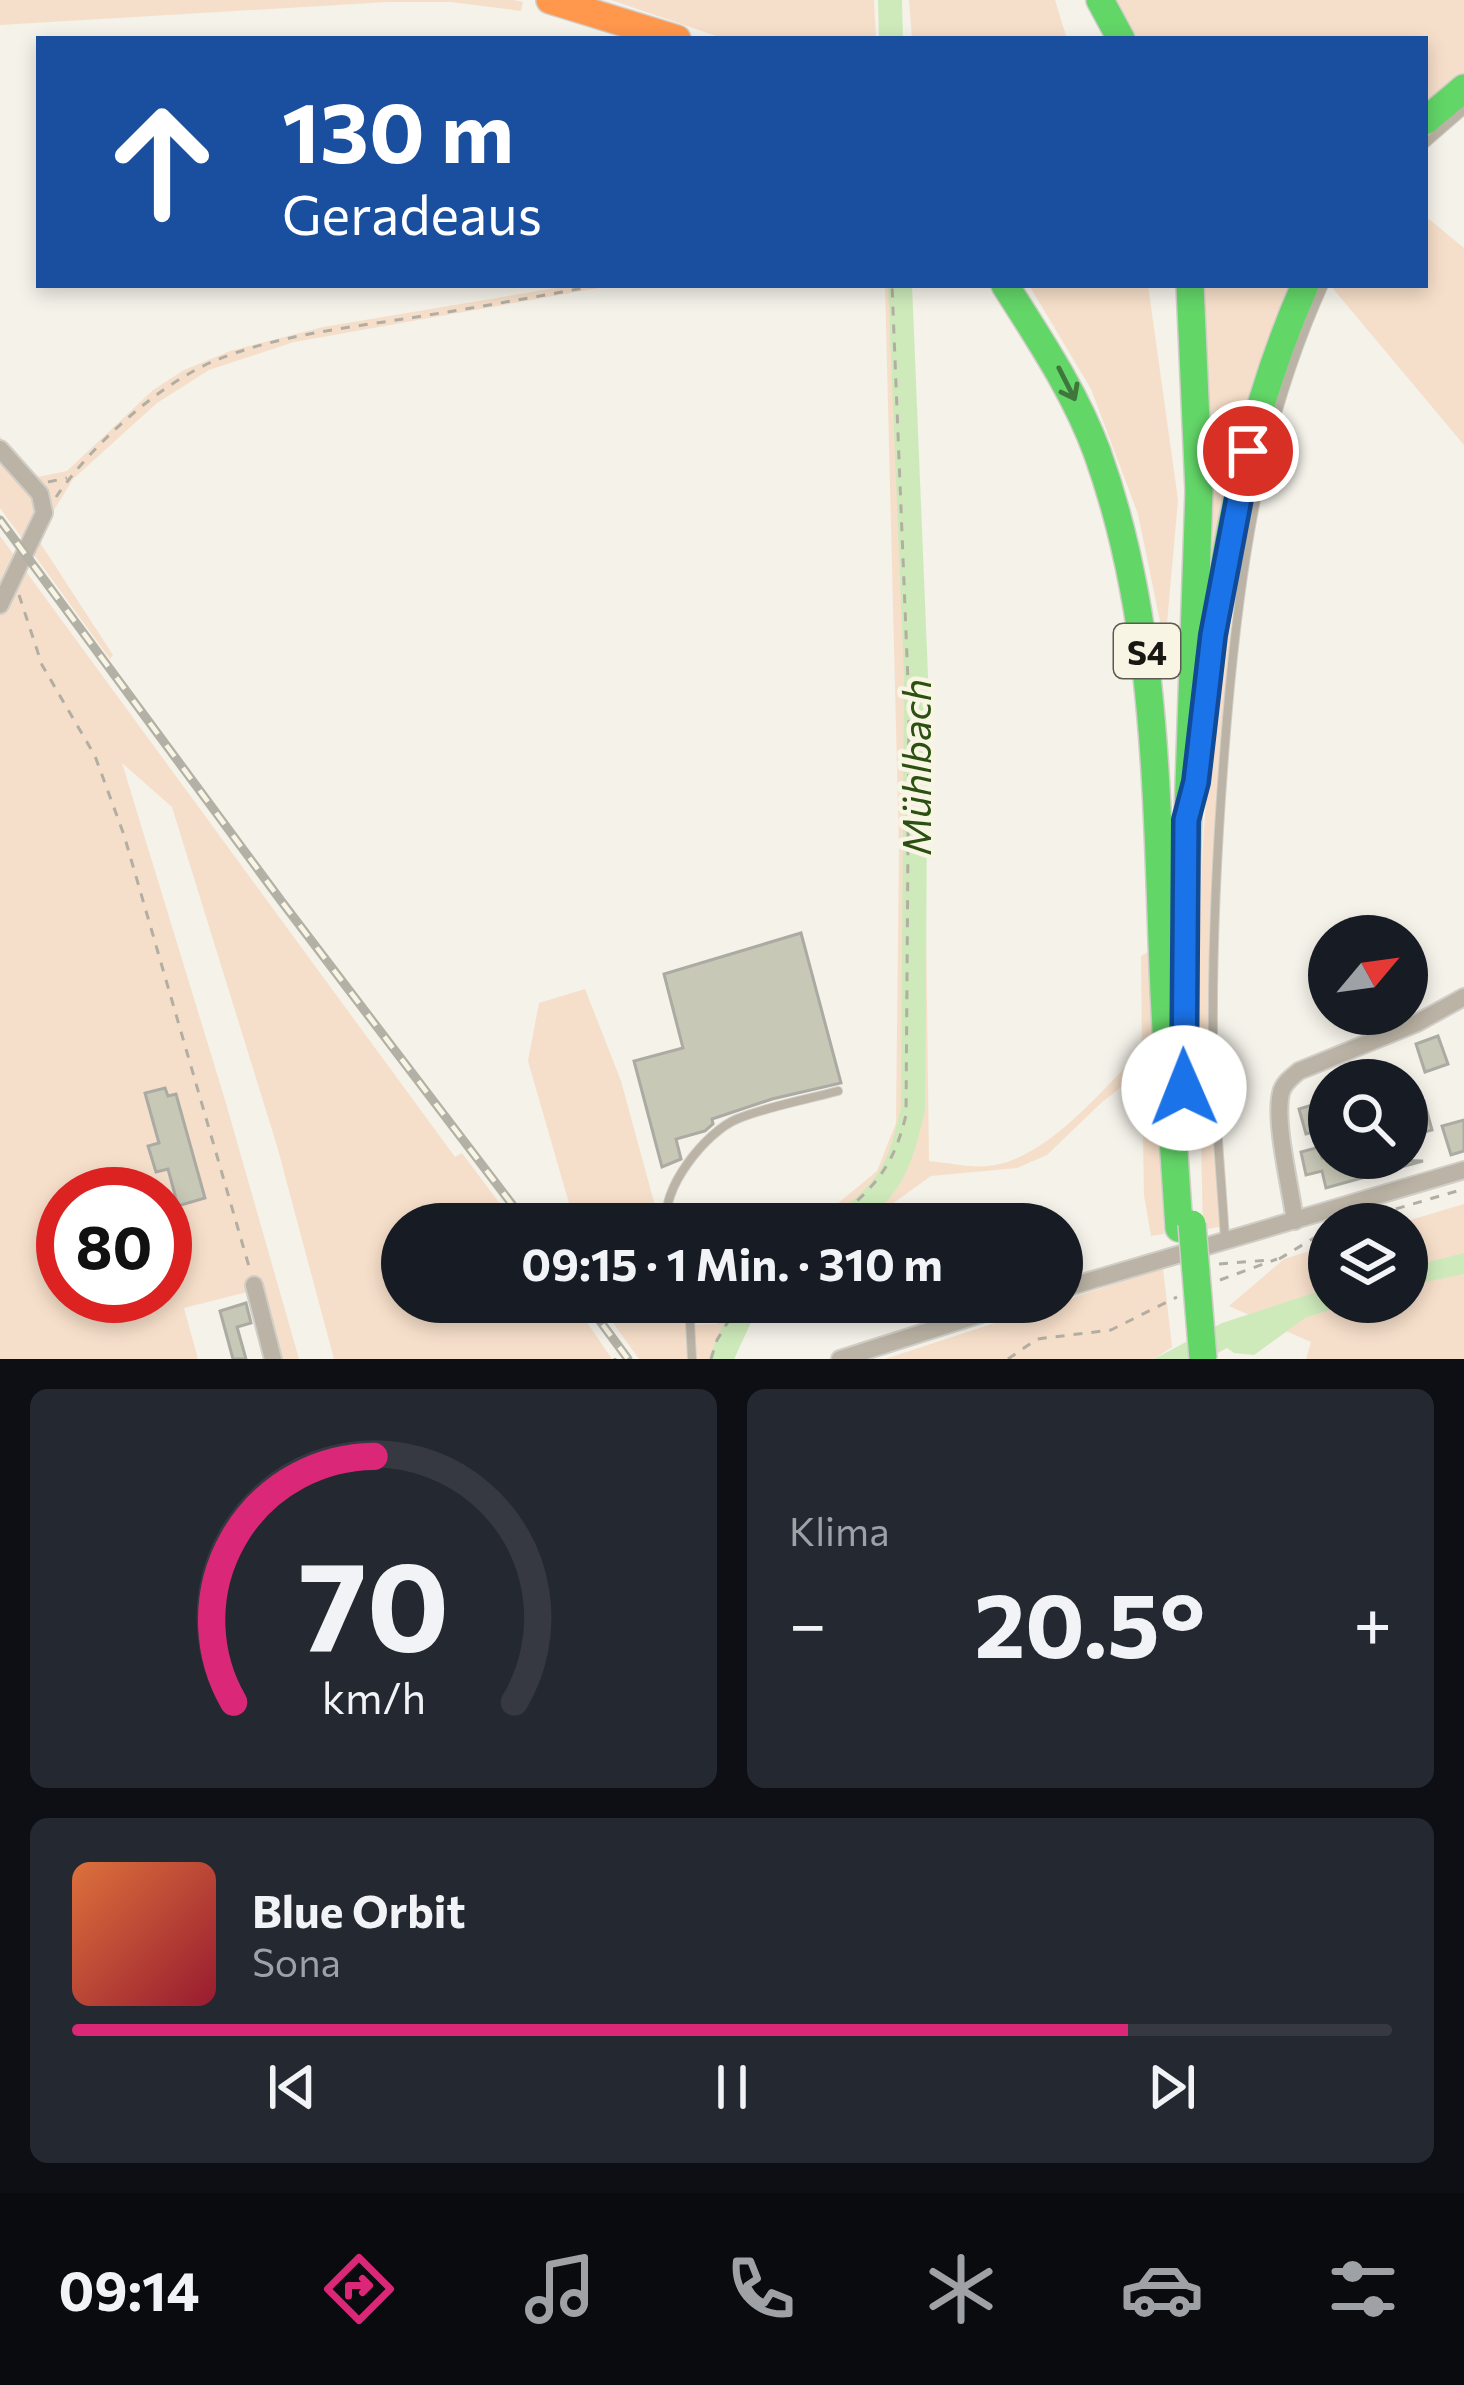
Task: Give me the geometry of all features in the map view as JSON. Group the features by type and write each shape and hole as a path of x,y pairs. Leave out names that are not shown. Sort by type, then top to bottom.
{"highway":[{"path":"550,0 668,36"},
{"path":"1100,0 1120,35"},
{"path":"1428,118 1464,88"},
{"name":"S4","path":"1007,288 1048,348 1092,435 1132,560 1148,653 1164,1001 1202,1359"},
{"name":"S4","path":"1190,288 1199,490 1183,1048 1190,1359"},
{"path":"1186,820 1196,782 1225,563 1256,415 1284,328 1304,288"},
{"path":"1170,1048 1177,783 1182,717 1190,685"}],"street":[{"path":"0,449 40,494 44,513 4,596"},
{"path":"1295,1221 1282,1130 1280,1093 1287,1081 1299,1071 1417,1023 1464,997"},
{"path":"1083,1283 1464,1170"},
{"path":"254,1285 273,1359"},
{"path":"841,1359 953,1323"}],"lane":[{"path":"1428,141 1464,110"},
{"path":"1225,1240 1213,1045 1213,935 1235,624 1271,427 1323,288"},
{"path":"667,1203 670,1188 730,1121 838,1091"},
{"path":"690,1323 692,1359"}],"path":[{"path":"44,513 70,477 140,409 171,384 214,361 332,331 582,288"},
{"path":"854,1203 880,1180 897,1152 906,1115 909,707 892,288"},
{"path":"4,596 20,596 42,665 95,756 124,836 254,1285"},
{"path":"1416,1203 1464,1189"},
{"path":"1213,1282 1277,1259 1308,1241"},
{"path":"1206,1265 1277,1259"},
{"path":"1008,1359 1037,1339 1111,1330 1178,1296"},
{"path":"711,1359 727,1323"}],"shaded area":[{"path":"0,0 523,2 521,11 451,2 388,2 0,25"},
{"path":"611,0 874,0 876,36 716,36"},
{"path":"909,0 1055,0 1066,36 912,36"},
{"path":"1115,0 1464,0 1464,88 1428,118 1428,36 1121,36"},
{"path":"1428,218 1464,248 1464,445 1333,288 1428,288"},
{"path":"556,288 599,288 294,342 209,370 157,403 73,479 37,538 113,655 110,659 0,508 0,436 23,471 37,477 67,471 153,390 184,370 230,351 323,327"},
{"path":"885,288 910,288 929,1161 970,1166 1016,1159 1074,1118 1142,1050 1141,956 1153,949 1164,1234 1151,1236 1144,1195 1142,1079 1125,1084 1101,1103 1047,1155 1017,1168 931,1176 893,1203 838,1203 877,1171 896,1123 899,848"},
{"path":"1031,288 1148,288 1178,500 1165,646 1138,514 1091,389"},
{"path":"1190,288 1304,288 1232,523 1196,579"},
{"path":"0,536 455,1157 462,1153 499,1203 381,1203 381,1323 587,1323 612,1359 334,1359 277,1146 172,807 122,763 299,1359 278,1359 259,1289 192,1306 192,1167 36,1167 36,1323 188,1323 198,1359 0,1359"},
{"path":"1231,623 1209,931 1210,1048 1223,1226 1203,1230 1201,878 1214,726"},
{"path":"585,989 621,1081 654,1203 569,1203 528,1061 539,1003"},
{"path":"1464,1204 1464,1359 1306,1359 1311,1342 1229,1306 1284,1259 1308,1252 1308,1323 1428,1323 1428,1215"},
{"path":"1464,1253 1464,1274 1428,1282 1428,1262"},
{"path":"1163,1268 1172,1347 1154,1359 885,1359 995,1323 1083,1323 1083,1294"},
{"path":"1308,1295 1308,1317 1254,1355 1227,1348 1206,1359 1154,1359 1222,1323"},
{"path":"613,1323 746,1323 733,1359 639,1359"}],"building":[{"path":"801,933 841,1083 712,1119 705,1131 676,1139 681,1159 662,1167 634,1061 683,1048 664,974"},
{"path":"1438,1036 1448,1064 1428,1071 1428,1059 1421,1059 1416,1044"},
{"path":"165,1088 168,1096 176,1094 205,1198 192,1202 192,1167 154,1167 148,1146 159,1143 145,1093"},
{"path":"1308,1106 1308,1134 1306,1134 1299,1109"},
{"path":"1464,1120 1464,1151 1451,1155 1442,1126"},
{"path":"1308,1150 1308,1174 1306,1175 1301,1152"},
{"path":"1324,1179 1358,1179 1326,1188"},
{"path":"246,1303 251,1323 237,1327 246,1359 233,1359 220,1311"}],"waterway":[{"name":"Mühlbach","path":"890,0 891,36"},
{"name":"Mühlbach","path":"868,1203 891,1175 913,1109 916,676 900,288"},
{"name":"Mühlbach","path":"721,1359 737,1323"}],"railway":[{"path":"0,520 511,1203"},
{"path":"601,1323 628,1359"}],"traffic: fast":[{"path":"1100,0 1119,36"},
{"path":"1428,118 1464,88"},
{"path":"1007,288 1056,366 1088,430 1118,518 1133,584 1156,787 1179,1228"},
{"path":"1183,962 1199,491 1190,288"},
{"path":"1209,667 1243,472 1270,378 1304,288"},
{"path":"1192,1224 1203,1359"}],"traffic: slow":[{"path":"550,0 667,36"}],"route":[{"path":"1184,1088 1186,820 1196,782 1213,635 1248,451"}]}
